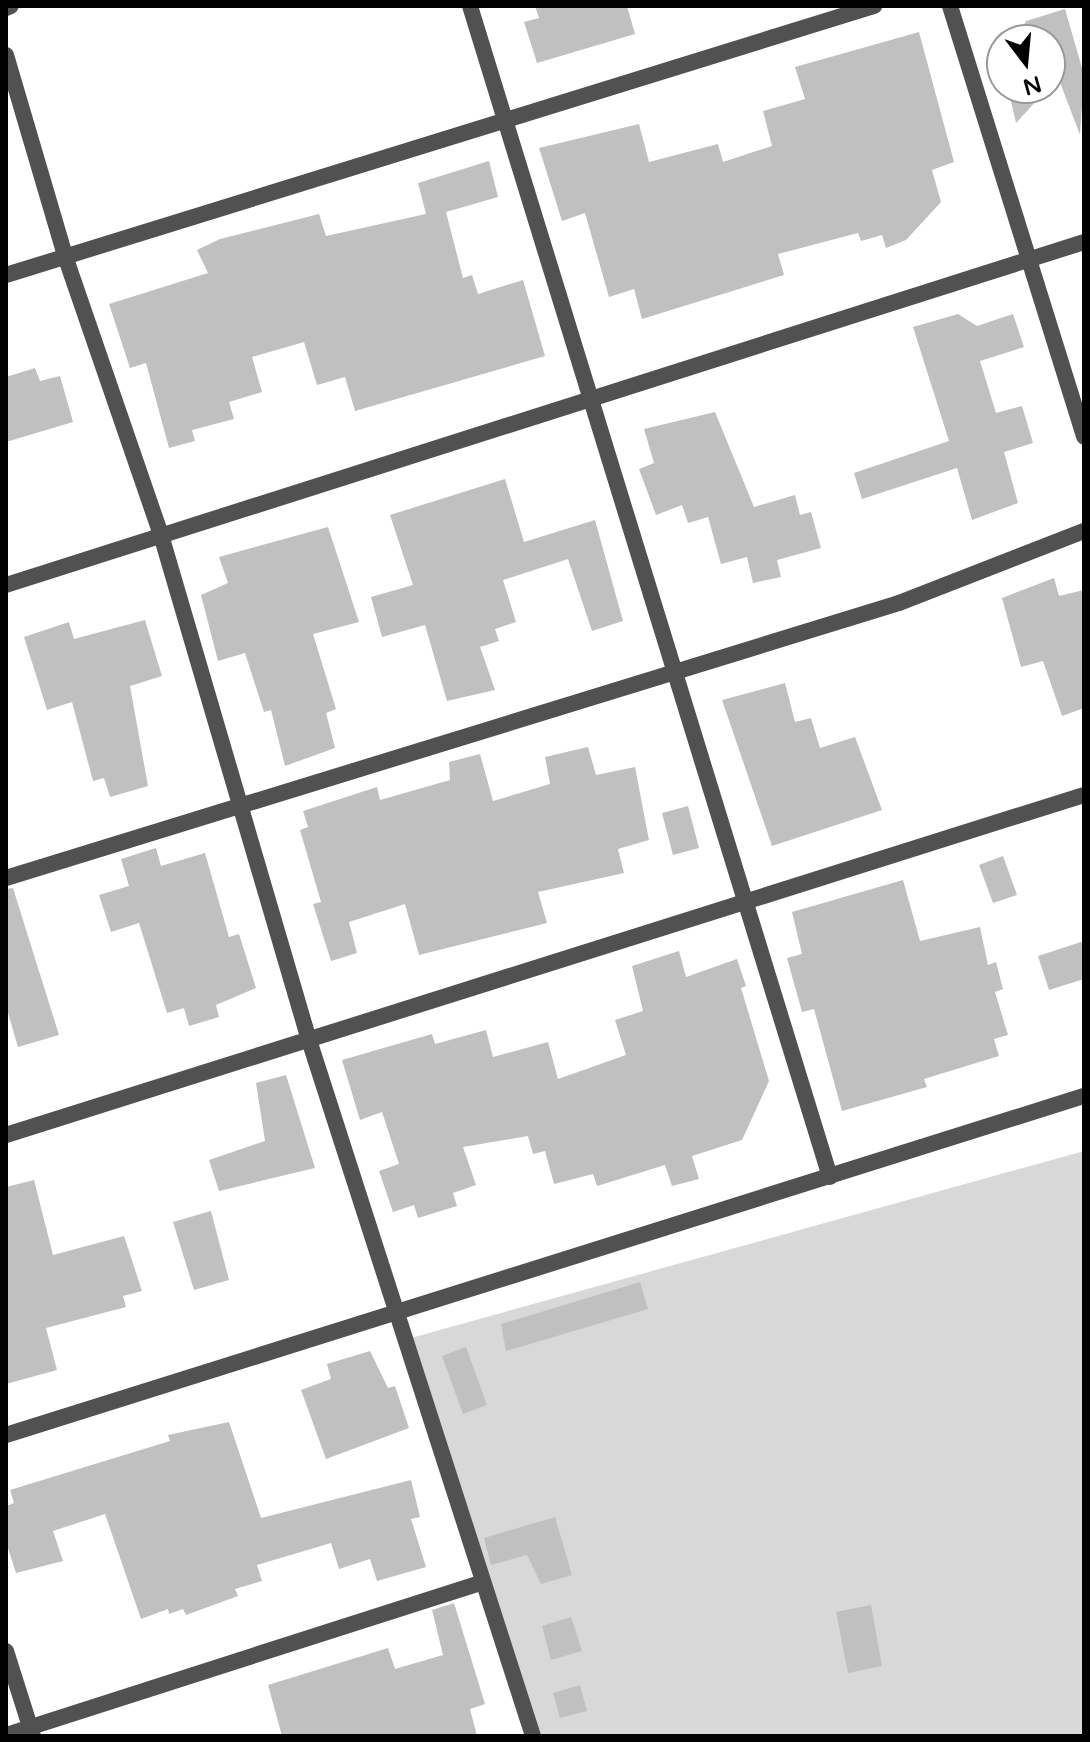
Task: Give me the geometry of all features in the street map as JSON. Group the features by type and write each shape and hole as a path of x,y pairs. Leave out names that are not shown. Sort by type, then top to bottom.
{"street":[{"path":"470,6 830,1177"},
{"path":"6,275 874,6"},
{"path":"950,6 1026,260 1084,437"},
{"path":"6,55 65,256 161,535 309,1040 533,1736"},
{"path":"6,585 1084,242"},
{"path":"6,878 899,603 1084,531"},
{"path":"6,1135 745,906 1084,795"},
{"path":"6,1435 1084,1096"},
{"path":"6,1735 32,1732 483,1582"},
{"path":"6,1651 32,1732"}],"shaded area":[{"path":"1084,1151 1084,1736 534,1736 411,1338"}],"building":[{"path":"535,6 627,6 635,34 537,63 524,22 539,18"},
{"path":"1065,9 1084,75 1080,135 1066,98 1066,24 1024,24"},
{"path":"919,32 954,162 932,170 941,202 906,240 886,248 882,235 861,241 858,233 778,254 784,275 642,319 634,289 609,297 585,213 562,221 539,148 639,124 649,162 718,144 723,162 772,146 763,111 805,99 795,67"},
{"path":"1012,104 1033,104 1016,123"},
{"path":"489,161 498,197 446,212 463,278 472,275 478,294 523,280 545,356 355,411 345,377 317,385 304,342 252,357 262,392 229,402 234,419 192,430 195,441 169,448 146,363 130,368 109,304 208,273 197,250 220,239 319,214 326,236 426,214 418,183"},
{"path":"958,314 977,326 1013,314 1024,347 980,361 996,413 1022,406 1033,443 1004,452 1018,503 972,520 957,468 862,499 854,473 949,441 913,327"},
{"path":"35,368 40,381 60,376 73,422 6,442 6,377"},
{"path":"715,412 754,507 795,495 800,515 811,512 821,548 777,560 781,577 753,583 747,557 721,564 708,517 688,523 682,505 656,515 639,469 654,463 644,429"},
{"path":"505,479 524,542 595,520 623,621 592,631 568,559 503,580 516,622 495,629 499,641 480,647 495,690 447,701 425,625 382,637 371,597 413,585 390,515"},
{"path":"328,527 359,622 313,634 336,709 326,713 335,748 285,766 271,710 264,712 245,653 218,661 201,595 228,583 219,557"},
{"path":"1054,578 1059,596 1084,590 1084,708 1062,716 1043,661 1021,667 1002,598"},
{"path":"145,620 162,676 130,686 148,786 110,797 104,778 93,781 72,702 47,710 24,637 69,622 74,639"},
{"path":"785,683 795,722 811,718 820,748 855,737 882,810 772,846 722,700"},
{"path":"588,747 596,775 635,767 649,840 618,849 624,873 538,892 547,923 419,955 405,904 349,922 357,953 331,961 313,904 321,902 300,830 308,827 303,811 377,787 380,800 450,780 449,762 480,754 493,801 550,784 545,757"},
{"path":"688,806 699,848 673,855 662,813"},
{"path":"156,848 161,866 205,853 229,937 239,934 256,988 216,1005 219,1017 189,1026 184,1008 167,1013 139,923 111,932 99,895 129,886 121,859"},
{"path":"1003,856 1017,895 993,903 979,865"},
{"path":"903,880 920,941 980,927 988,965 996,962 1003,989 995,992 1008,1035 994,1039 999,1056 924,1079 927,1087 842,1111 814,1009 802,1012 787,958 802,954 792,912"},
{"path":"13,888 59,1035 18,1047 6,1006 6,889"},
{"path":"1084,941 1084,979 1049,990 1038,956"},
{"path":"679,951 686,977 737,959 746,986 741,988 769,1081 742,1140 692,1156 699,1179 672,1186 665,1165 597,1186 593,1174 554,1184 545,1151 533,1154 528,1136 463,1147 476,1185 453,1193 457,1206 418,1218 414,1205 393,1212 379,1171 399,1164 382,1112 360,1120 342,1060 432,1034 435,1044 486,1030 493,1057 548,1042 558,1079 626,1055 615,1020 643,1011 632,966"},
{"path":"286,1075 315,1168 219,1191 209,1160 265,1141 256,1083"},
{"path":"34,1180 53,1255 124,1236 142,1291 123,1296 126,1307 46,1328 57,1370 6,1384 6,1187"},
{"path":"211,1211 229,1280 194,1290 173,1222"},
{"path":"640,1282 648,1309 506,1351 501,1324"},
{"path":"466,1347 487,1405 463,1414 442,1356"},
{"path":"370,1351 388,1388 395,1386 409,1428 326,1459 301,1390 331,1379 327,1364"},
{"path":"229,1422 261,1518 411,1480 420,1517 411,1519 426,1567 377,1581 370,1559 339,1569 331,1543 257,1565 262,1581 235,1589 238,1596 186,1615 183,1609 169,1614 168,1609 141,1619 105,1514 53,1531 63,1561 16,1573 6,1542 6,1506 14,1503 10,1490 170,1441 168,1435"},
{"path":"555,1517 572,1575 541,1584 527,1555 491,1565 484,1538"},
{"path":"454,1603 485,1704 470,1709 477,1736 282,1736 268,1685 388,1648 395,1669 443,1655 432,1610"},
{"path":"871,1605 882,1666 848,1673 836,1612"},
{"path":"571,1617 582,1651 551,1660 542,1626"},
{"path":"580,1685 587,1711 560,1718 553,1693"}]}
